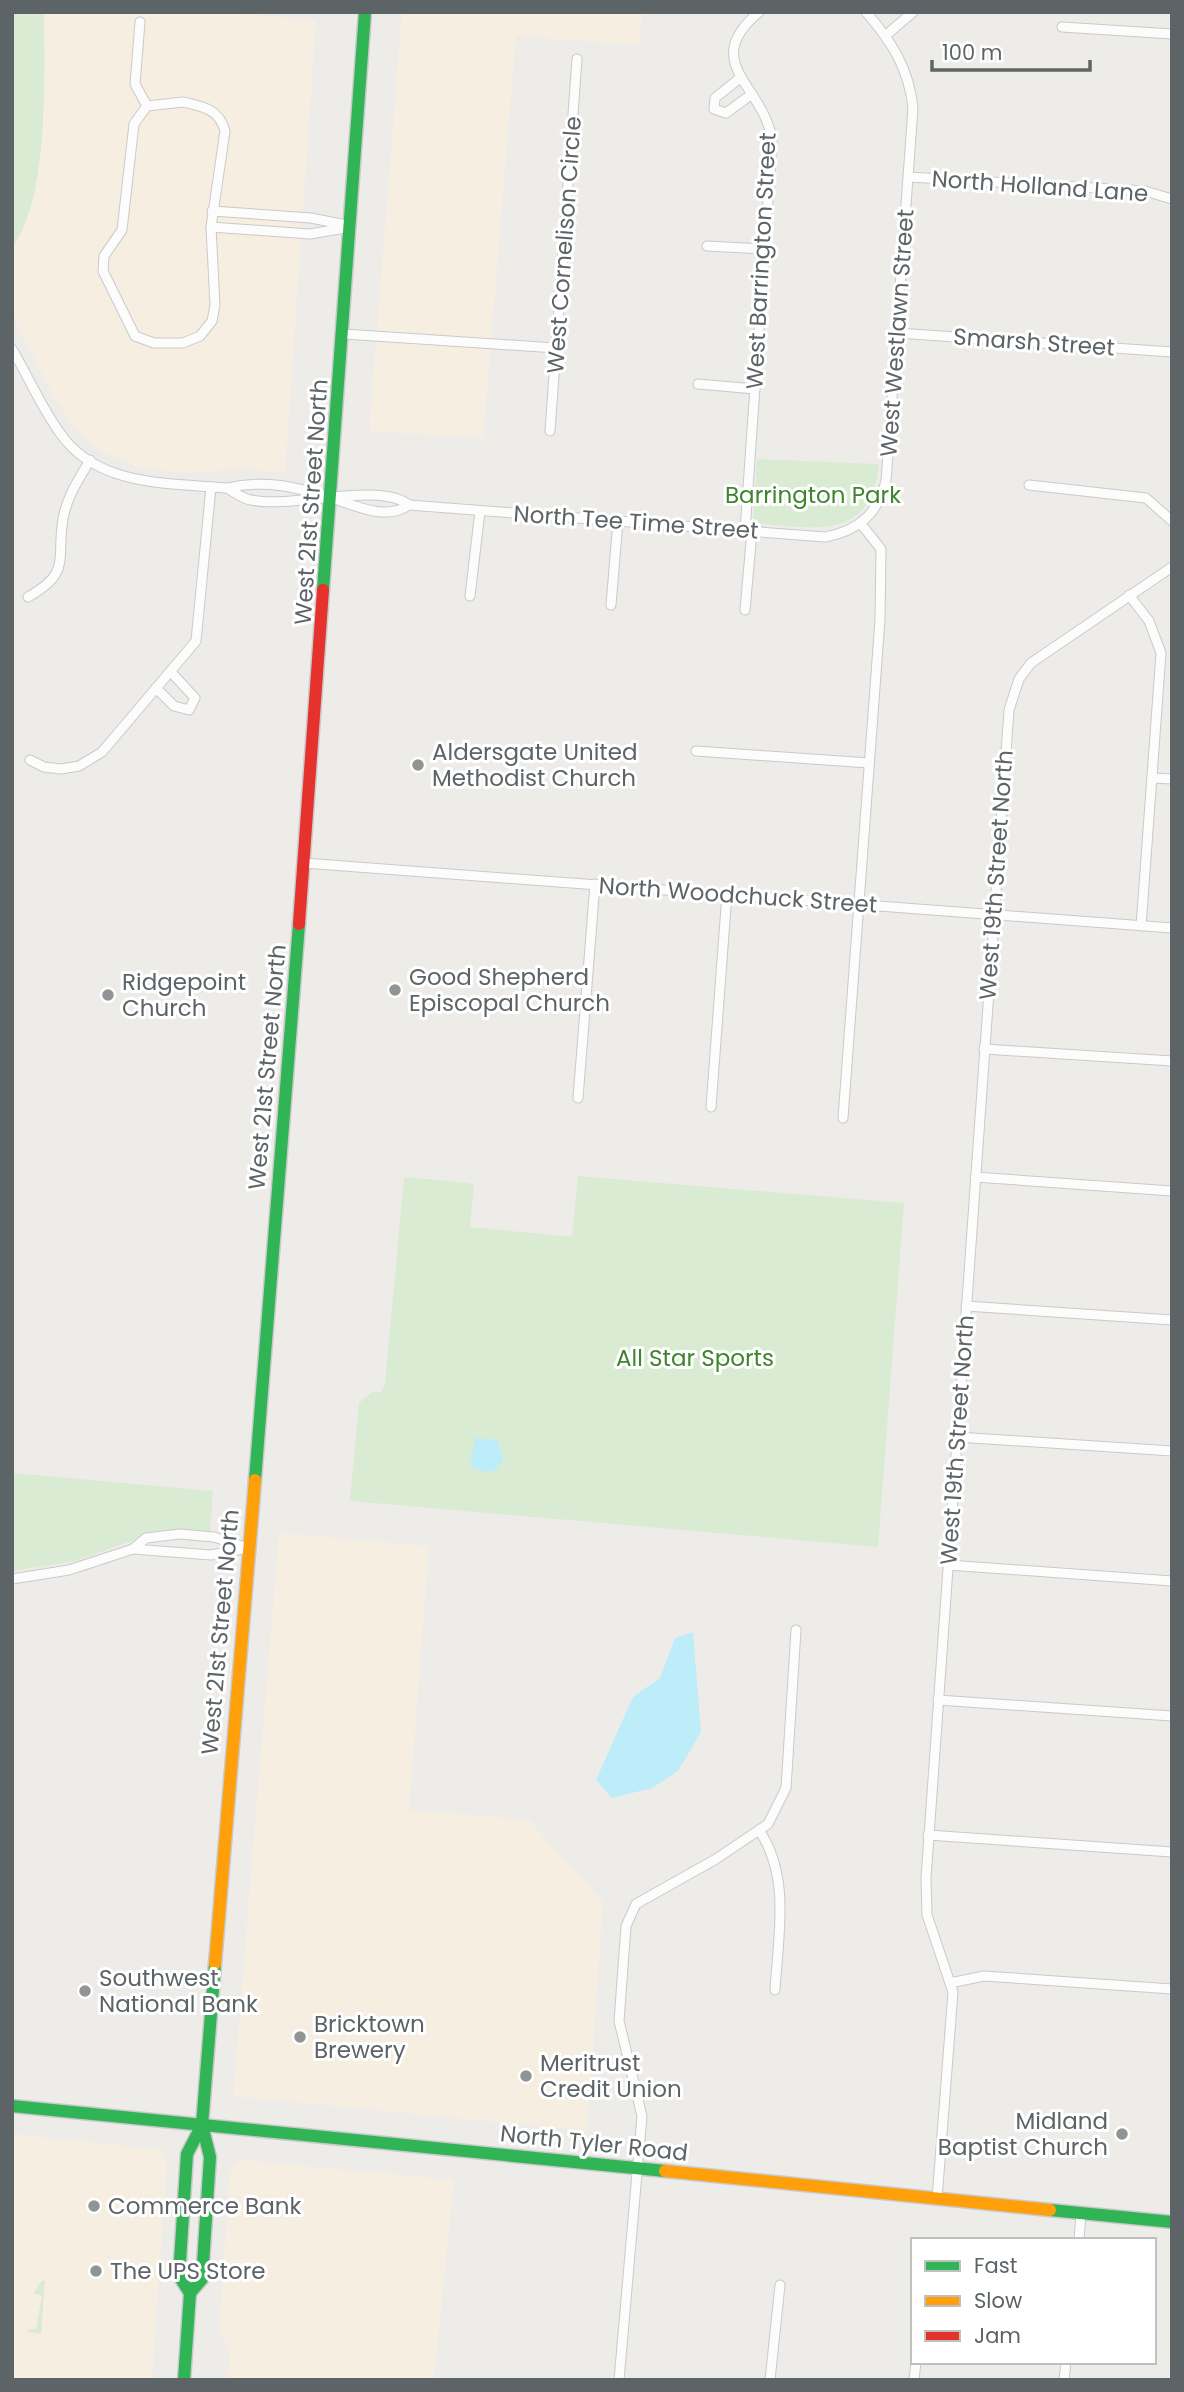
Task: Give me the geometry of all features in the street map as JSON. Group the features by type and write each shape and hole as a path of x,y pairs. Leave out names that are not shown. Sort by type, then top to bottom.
{"main road":[{"name":"West 21st Street North","path":"184,2380 190,2293 202,2279 210,2157 202,2125 304,863 365,12"},
{"name":"North Tyler Road","path":"12,2106 1172,2222"},
{"name":"West 21st Street North","path":"190,2293 179,2276 187,2154 202,2125"}],"street":[{"path":"886,36 913,12"},
{"name":"West Barrington Street","path":"745,610 755,389 772,142 767,115 734,67 732,47 755,14"},
{"name":"West Westlawn Street","path":"861,524 880,502 886,481 913,123 909,80 900,58 872,14"},
{"path":"140,22 135,85 148,106"},
{"path":"1062,27 1172,34"},
{"name":"West Cornelison Circle","path":"550,431 577,60"},
{"path":"740,78 715,98 714,109 726,113 752,94"},
{"path":"183,102 211,109 221,118 225,131 211,227 215,306 212,321 200,336 183,343 154,343 135,336 103,271 104,256 122,230 134,124 148,106 183,102"},
{"name":"North Holland Lane","path":"909,177 1146,191 1172,199"},
{"path":"212,211 312,218 351,227"},
{"path":"211,227 310,234 351,227"},
{"path":"708,246 765,249"},
{"name":"Smarsh Street","path":"897,333 1172,352"},
{"path":"344,334 556,348"},
{"name":"North Tee Time Street","path":"12,350 60,433 71,447 105,470 133,480 211,487 227,488 250,483 292,485 371,511 398,512 409,505"},
{"path":"698,384 755,389"},
{"path":"28,597 51,584 58,572 63,520 70,495 90,460"},
{"path":"1029,485 1146,498 1172,521"},
{"path":"30,760 61,769 79,766 102,752 196,641 211,487"},
{"name":"North Tee Time Street","path":"227,488 249,500 290,503 332,498 399,497 409,505 825,537 842,534 861,524"},
{"path":"470,596 480,511"},
{"path":"611,606 618,521"},
{"path":"843,1118 880,620 881,549 861,524"},
{"path":"1141,926 1161,653 1149,621 1129,595 1172,567"},
{"name":"West 19th Street North","path":"937,2199 953,1992 927,1915 928,1835 1005,739 1009,710 1019,679 1031,663 1129,595"},
{"path":"156,688 174,706 190,710 195,698 171,672"},
{"path":"696,751 869,763"},
{"path":"1152,778 1172,779"},
{"name":"North Woodchuck Street","path":"304,863 1172,928"},
{"path":"578,1098 595,884"},
{"path":"711,1107 727,894"},
{"path":"984,1049 1172,1062"},
{"path":"975,1177 1172,1191"},
{"path":"966,1306 1172,1320"},
{"path":"957,1437 1172,1451"},
{"path":"12,1579 69,1570 133,1549 146,1538 180,1534 214,1537 248,1548"},
{"path":"133,1549 211,1555 248,1548"},
{"path":"948,1565 1172,1581"},
{"path":"619,2380 642,2116 619,2021 629,1914 646,1897 716,1858 768,1824 786,1788 796,1630"},
{"path":"938,1700 1172,1716"},
{"path":"760,1830 771,1848 781,1890 775,1990"},
{"path":"928,1835 1172,1852"},
{"path":"950,1983 984,1976 1172,1989"},
{"path":"1079,2238 1081,2214"},
{"path":"770,2380 780,2285"}],"shaded area":[{"path":"44,12 218,12 316,20 285,473 242,469 187,473 142,468 104,453 78,432 54,397 12,315 12,248 20,237 35,196 44,61"},
{"path":"402,12 642,12 639,45 516,36 483,438 369,431"},
{"path":"279,1533 429,1546 409,1810 529,1820 603,1903 587,2131 233,2096"},
{"path":"12,2134 162,2150 167,2162 152,2380 12,2380"},
{"path":"240,2160 454,2180 434,2380 228,2380 230,2350 219,2333 230,2172"}],"green space":[{"path":"12,12 44,12 44,101 39,167 33,198 24,225 12,248"},
{"name":"Barrington Park","path":"757,459 879,464 874,489 864,507 851,519 835,525 797,527 753,523"},
{"name":"All Star Sports","path":"578,1176 904,1203 878,1547 350,1501 359,1403 372,1392 381,1392 385,1384 404,1177 470,1183 474,1186 470,1227 572,1237"},
{"path":"12,1473 213,1491 210,1531 162,1530 76,1561 12,1571"},
{"path":"45,2280 41,2334 28,2332 28,2329 36,2329 42,2296 34,2293 40,2282"}],"water":[{"path":"475,1438 497,1440 503,1458 496,1470 485,1472 470,1466"},
{"path":"693,1632 701,1732 678,1771 652,1788 612,1798 596,1780 633,1697 660,1678 675,1638"}],"traffic: fast":[{"path":"323,590 365,12"},
{"path":"255,1480 299,924"},
{"path":"184,2380 190,2293 202,2279 210,2157 202,2125 215,1964"},
{"path":"12,2106 665,2171"},
{"path":"190,2293 179,2276 187,2154 202,2125"},
{"path":"1050,2210 1172,2222"}],"traffic: slow":[{"path":"215,1964 255,1480"},
{"path":"665,2171 1050,2210"}],"traffic: jam":[{"path":"299,924 323,590"}],"place":[{"name":"Aldersgate United Methodist Church","path":"418,765"},
{"name":"Good Shepherd Episcopal Church","path":"395,990"},
{"name":"Ridgepoint Church","path":"108,995"},
{"name":"Southwest National Bank","path":"85,1991"},
{"name":"Bricktown Brewery","path":"300,2037"},
{"name":"Meritrust Credit Union","path":"526,2076"},
{"name":"Midland Baptist Church","path":"1122,2134"},
{"name":"Commerce Bank","path":"94,2206"},
{"name":"The UPS Store","path":"96,2271"}]}
